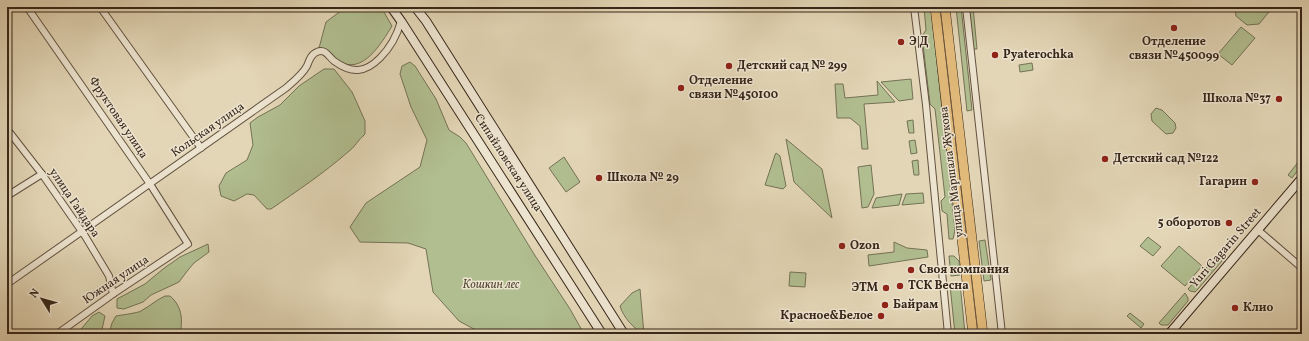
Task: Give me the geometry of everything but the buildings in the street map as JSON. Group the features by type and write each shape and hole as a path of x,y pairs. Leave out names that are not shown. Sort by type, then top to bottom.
{"main road":[{"name":"Сипайловская улица","path":"391,7 602,334"},
{"name":"Сипайловская улица","path":"415,7 426,21 624,334"},
{"name":"улица Маршала Жукова","path":"935,7 973,334"},
{"name":"улица Маршала Жукова","path":"945,7 983,334"},
{"name":"Yuri Gagarin Street","path":"1169,334 1302,178"}],"street":[{"name":"Фруктовая улица","path":"27,7 150,184 188,244"},
{"path":"100,7 201,148"},
{"path":"914,7 926,104 948,334"},
{"path":"966,7 1002,334"},
{"name":"Кольская улица","path":"7,284 286,88 303,72 315,52 325,52 334,61 352,70 359,71 365,69 373,64 389,49 397,36 401,21"},
{"name":"улица Гайдара","path":"7,129 42,174 82,232 109,276 113,294"},
{"path":"7,196 42,174"},
{"path":"1258,230 1302,268"},
{"name":"Южная улица","path":"57,334 113,294 188,244"}],"green space":[{"path":"346,7 381,7 392,26 371,55 364,61 356,64 348,64 339,61 327,51 319,48 326,22"},
{"path":"924,7 931,7 955,230 953,239 949,239 947,214 942,211 941,201 945,197 935,109 930,104 922,36 926,30"},
{"path":"956,7 961,7 972,110 967,111"},
{"path":"968,7 973,7 977,49 973,49"},
{"path":"1235,7 1273,7 1259,24 1247,25 1236,16"},
{"path":"1241,27 1255,38 1232,65 1218,54"},
{"name":"Кошкин лес","path":"410,62 415,66 436,99 449,130 466,143 534,254 570,309 584,334 483,334 459,321 433,292 426,249 408,243 360,242 350,227 366,203 420,167 427,140 411,107 400,74 402,66"},
{"path":"1032,63 1033,70 1020,72 1019,65"},
{"path":"324,69 334,69 352,92 365,121 365,134 350,150 330,167 271,209 267,209 254,195 247,194 234,201 221,196 219,186 226,173 247,160 253,145 250,123 280,105 299,86"},
{"path":"911,79 913,99 899,101 881,82"},
{"path":"877,81 895,102 864,104 868,149 862,149 860,126 850,118 837,118 835,84 843,84 845,98 878,95"},
{"path":"1156,108 1162,110 1175,123 1176,128 1173,133 1166,134 1152,121 1151,114"},
{"path":"913,120 914,133 909,133 907,121"},
{"path":"786,139 822,169 832,218 794,182"},
{"path":"915,140 917,153 911,154 909,141"},
{"path":"776,153 780,156 786,186 783,189 765,185"},
{"path":"564,157 580,182 566,192 549,168"},
{"path":"918,160 919,175 914,175 912,161"},
{"path":"1299,161 1302,165 1292,178 1288,175"},
{"path":"871,165 874,194 868,207 862,208 858,167"},
{"path":"923,193 924,203 902,205 906,194"},
{"path":"902,194 899,205 872,208 876,198"},
{"path":"1148,237 1161,247 1153,256 1140,246"},
{"path":"985,240 991,280 984,281 979,241"},
{"path":"894,242 907,248 927,250 928,257 869,266 868,255 894,252"},
{"path":"208,244 209,252 194,263 179,282 151,295 143,302 124,309 117,308 117,299 145,284 180,257"},
{"path":"1226,245 1229,248 1219,259 1222,261 1195,292 1190,291 1188,289"},
{"path":"1179,246 1202,266 1185,286 1161,266"},
{"path":"949,256 954,256 959,261 960,275 951,276"},
{"path":"790,272 806,273 805,287 789,286"},
{"path":"960,283 965,334 955,334 950,285"},
{"path":"640,289 644,334 629,322 620,306 632,293"},
{"path":"1185,293 1188,301 1168,325 1161,325 1159,323"},
{"path":"165,296 170,296 174,300 181,314 180,334 109,334 116,316 139,312"},
{"path":"99,312 105,316 101,334 77,334 92,316"},
{"path":"1130,313 1144,324 1141,328 1127,316"}],"place":[{"name":"Отделение связи №450099","path":"1174,28"},
{"name":"Э|Д","path":"901,42"},
{"name":"Pyaterochka","path":"995,55"},
{"name":"Детский сад № 299","path":"729,66"},
{"name":"Отделение связи №450100","path":"681,88"},
{"name":"Школа №37","path":"1279,99"},
{"name":"Детский сад №122","path":"1105,159"},
{"name":"Школа № 29","path":"599,178"},
{"name":"Гагарин","path":"1255,182"},
{"name":"5 оборотов","path":"1229,223"},
{"name":"Ozon","path":"842,246"},
{"name":"Своя компания","path":"911,270"},
{"name":"ТСК Весна","path":"900,286"},
{"name":"ЭТМ","path":"886,288"},
{"name":"Байрам","path":"885,305"},
{"name":"Клио","path":"1235,308"},
{"name":"Красное&Белое","path":"881,316"}]}
